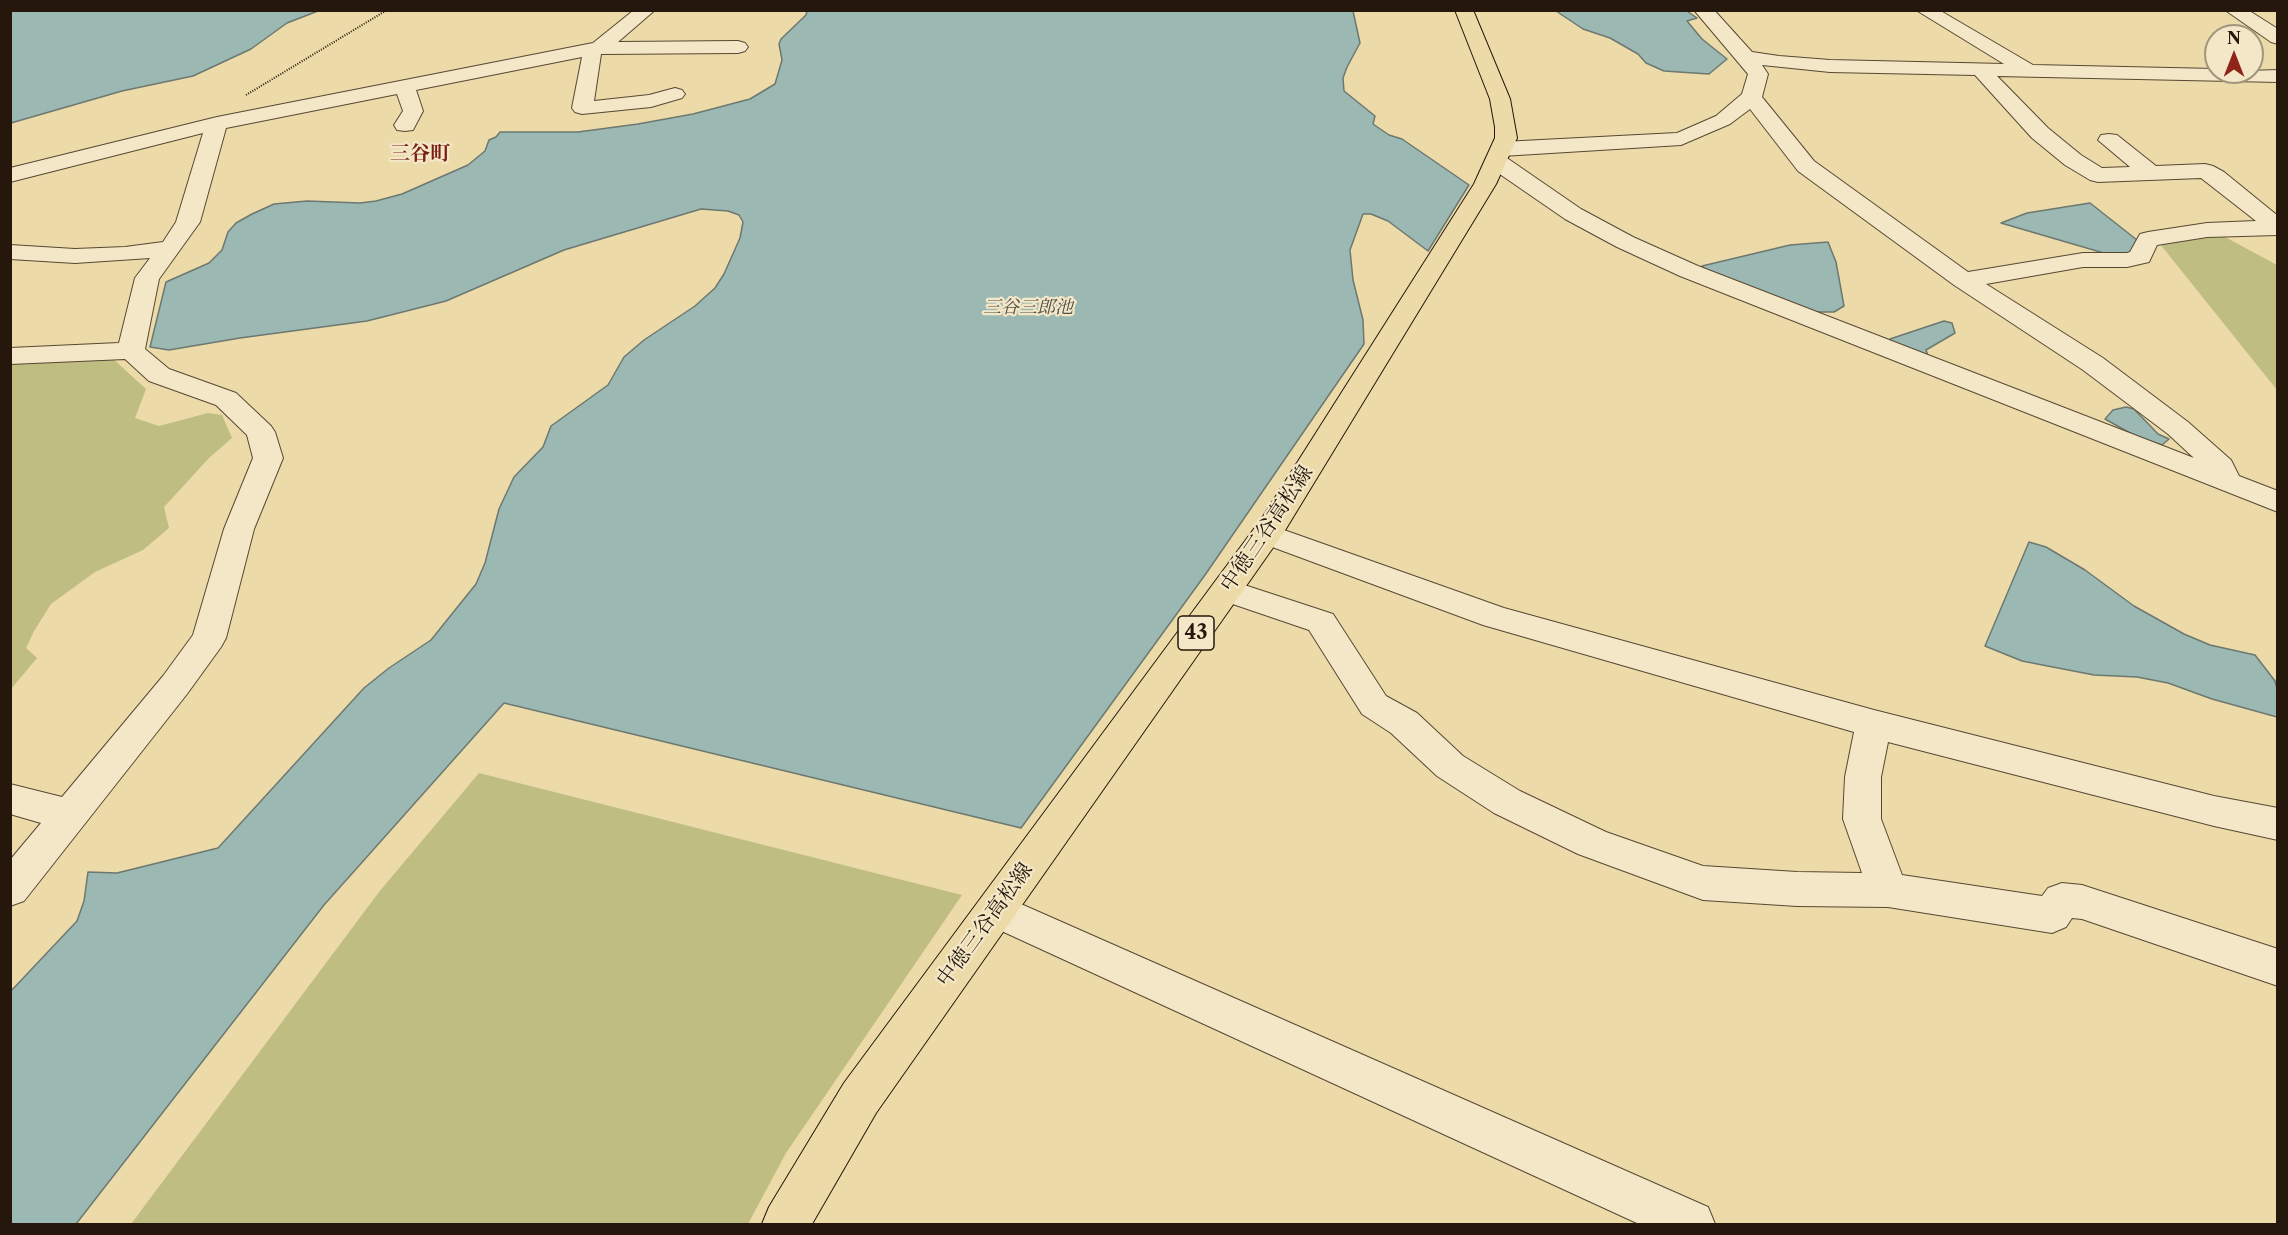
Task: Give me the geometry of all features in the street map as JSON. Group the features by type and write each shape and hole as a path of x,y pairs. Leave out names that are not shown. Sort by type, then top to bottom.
{"main road":[{"name":"中徳三谷高松線","path":"786,1224 860,1098 1267,534 1485,184 1506,138 1504,115 1464,10"}],"street":[{"path":"646,10 594,48 582,108 651,101 675,94"},
{"path":"1499,155 1681,139 1723,120 1752,97 1758,74 1746,57 1703,10"},
{"path":"1925,10 2030,70"},
{"path":"2234,10 2277,38"},
{"path":"10,175 217,123 594,48 738,47"},
{"path":"1746,57 1830,66 2277,76"},
{"path":"1980,69 2040,133 2073,160 2098,175 2205,171 2217,177 2277,228"},
{"path":"404,86 413,111 405,125"},
{"path":"1752,97 1806,166 1963,280 2093,364 2178,428 2221,467 2227,482"},
{"path":"131,351 147,278 188,222 217,123"},
{"path":"2109,140 2151,173"},
{"path":"1499,155 1574,214 1625,242 1689,271 2277,502"},
{"path":"1963,280 2084,260 2127,260 2140,257 2148,238 2207,230 2277,228"},
{"path":"10,252 75,256 125,255 171,248"},
{"path":"10,356 131,351 159,375 226,399 261,432 268,458 239,529 209,638 175,685 10,889"},
{"path":"1267,534 1495,617 1874,724 2214,811 2277,824"},
{"path":"1226,590 1321,622 1374,705 1404,723 1450,766 1507,802 1592,843 1703,884 1797,889 1888,890 2052,915 2062,900 2082,902 2277,968"},
{"path":"1874,724 1863,777 1862,819 1888,890"},
{"path":"10,799 70,815"},
{"path":"996,910 1691,1224"}],"path":[{"path":"241,98 387,10"}],"shaded area":[{"path":"2225,237 2277,265 2277,390 2156,239"},
{"path":"111,357 146,389 135,418 159,426 208,413 222,415 232,438 209,458 164,507 169,528 143,550 95,572 51,604 26,648 37,658 11,689 11,363"},
{"path":"479,773 962,895 786,1153 748,1224 131,1224 379,892"}],"water":[{"path":"10,11 318,11 287,23 251,49 193,76 122,91 11,123"},
{"name":"三谷三郎池","path":"807,11 1353,11 1360,43 1343,78 1344,91 1375,116 1373,124 1389,135 1402,139 1469,185 1428,251 1388,221 1371,214 1363,214 1350,250 1353,280 1363,320 1364,344 1205,575 1021,828 504,703 324,905 76,1224 11,1224 11,991 77,921 84,901 88,872 117,873 218,848 364,688 431,640 476,584 485,563 499,509 514,477 543,447 551,426 608,385 624,357 644,340 695,306 715,288 740,238 743,222 739,215 728,211 701,209 564,250 446,301 367,321 169,350 150,347 166,282 209,263 222,250 228,232 236,223 274,204 307,201 360,203 402,194 468,165 485,151 489,140 500,132 578,132 693,114 750,99 775,84 782,60 779,44 781,39 806,15"},
{"path":"1556,11 1687,11 1697,18 1687,21 1702,39 1727,59 1709,74 1664,71 1646,63 1638,54 1610,38 1583,29"},
{"path":"2090,203 2137,240 2134,252 2114,256 2001,223 2027,213"},
{"path":"1828,242 1836,262 1844,306 1834,312 1808,312 1712,277 1702,266 1790,245"},
{"path":"1944,321 1952,323 1955,333 1926,350 1928,356 1893,345 1890,339"},
{"path":"2126,407 2134,409 2158,434 2169,439 2162,445 2139,438 2105,419 2113,410"},
{"path":"2029,542 2046,547 2085,570 2134,606 2184,634 2210,645 2255,655 2275,681 2277,717 2212,699 2168,683 2137,677 2094,675 2022,661 1985,646"}],"district":[{"name":"三谷町","path":"420,154"}]}
